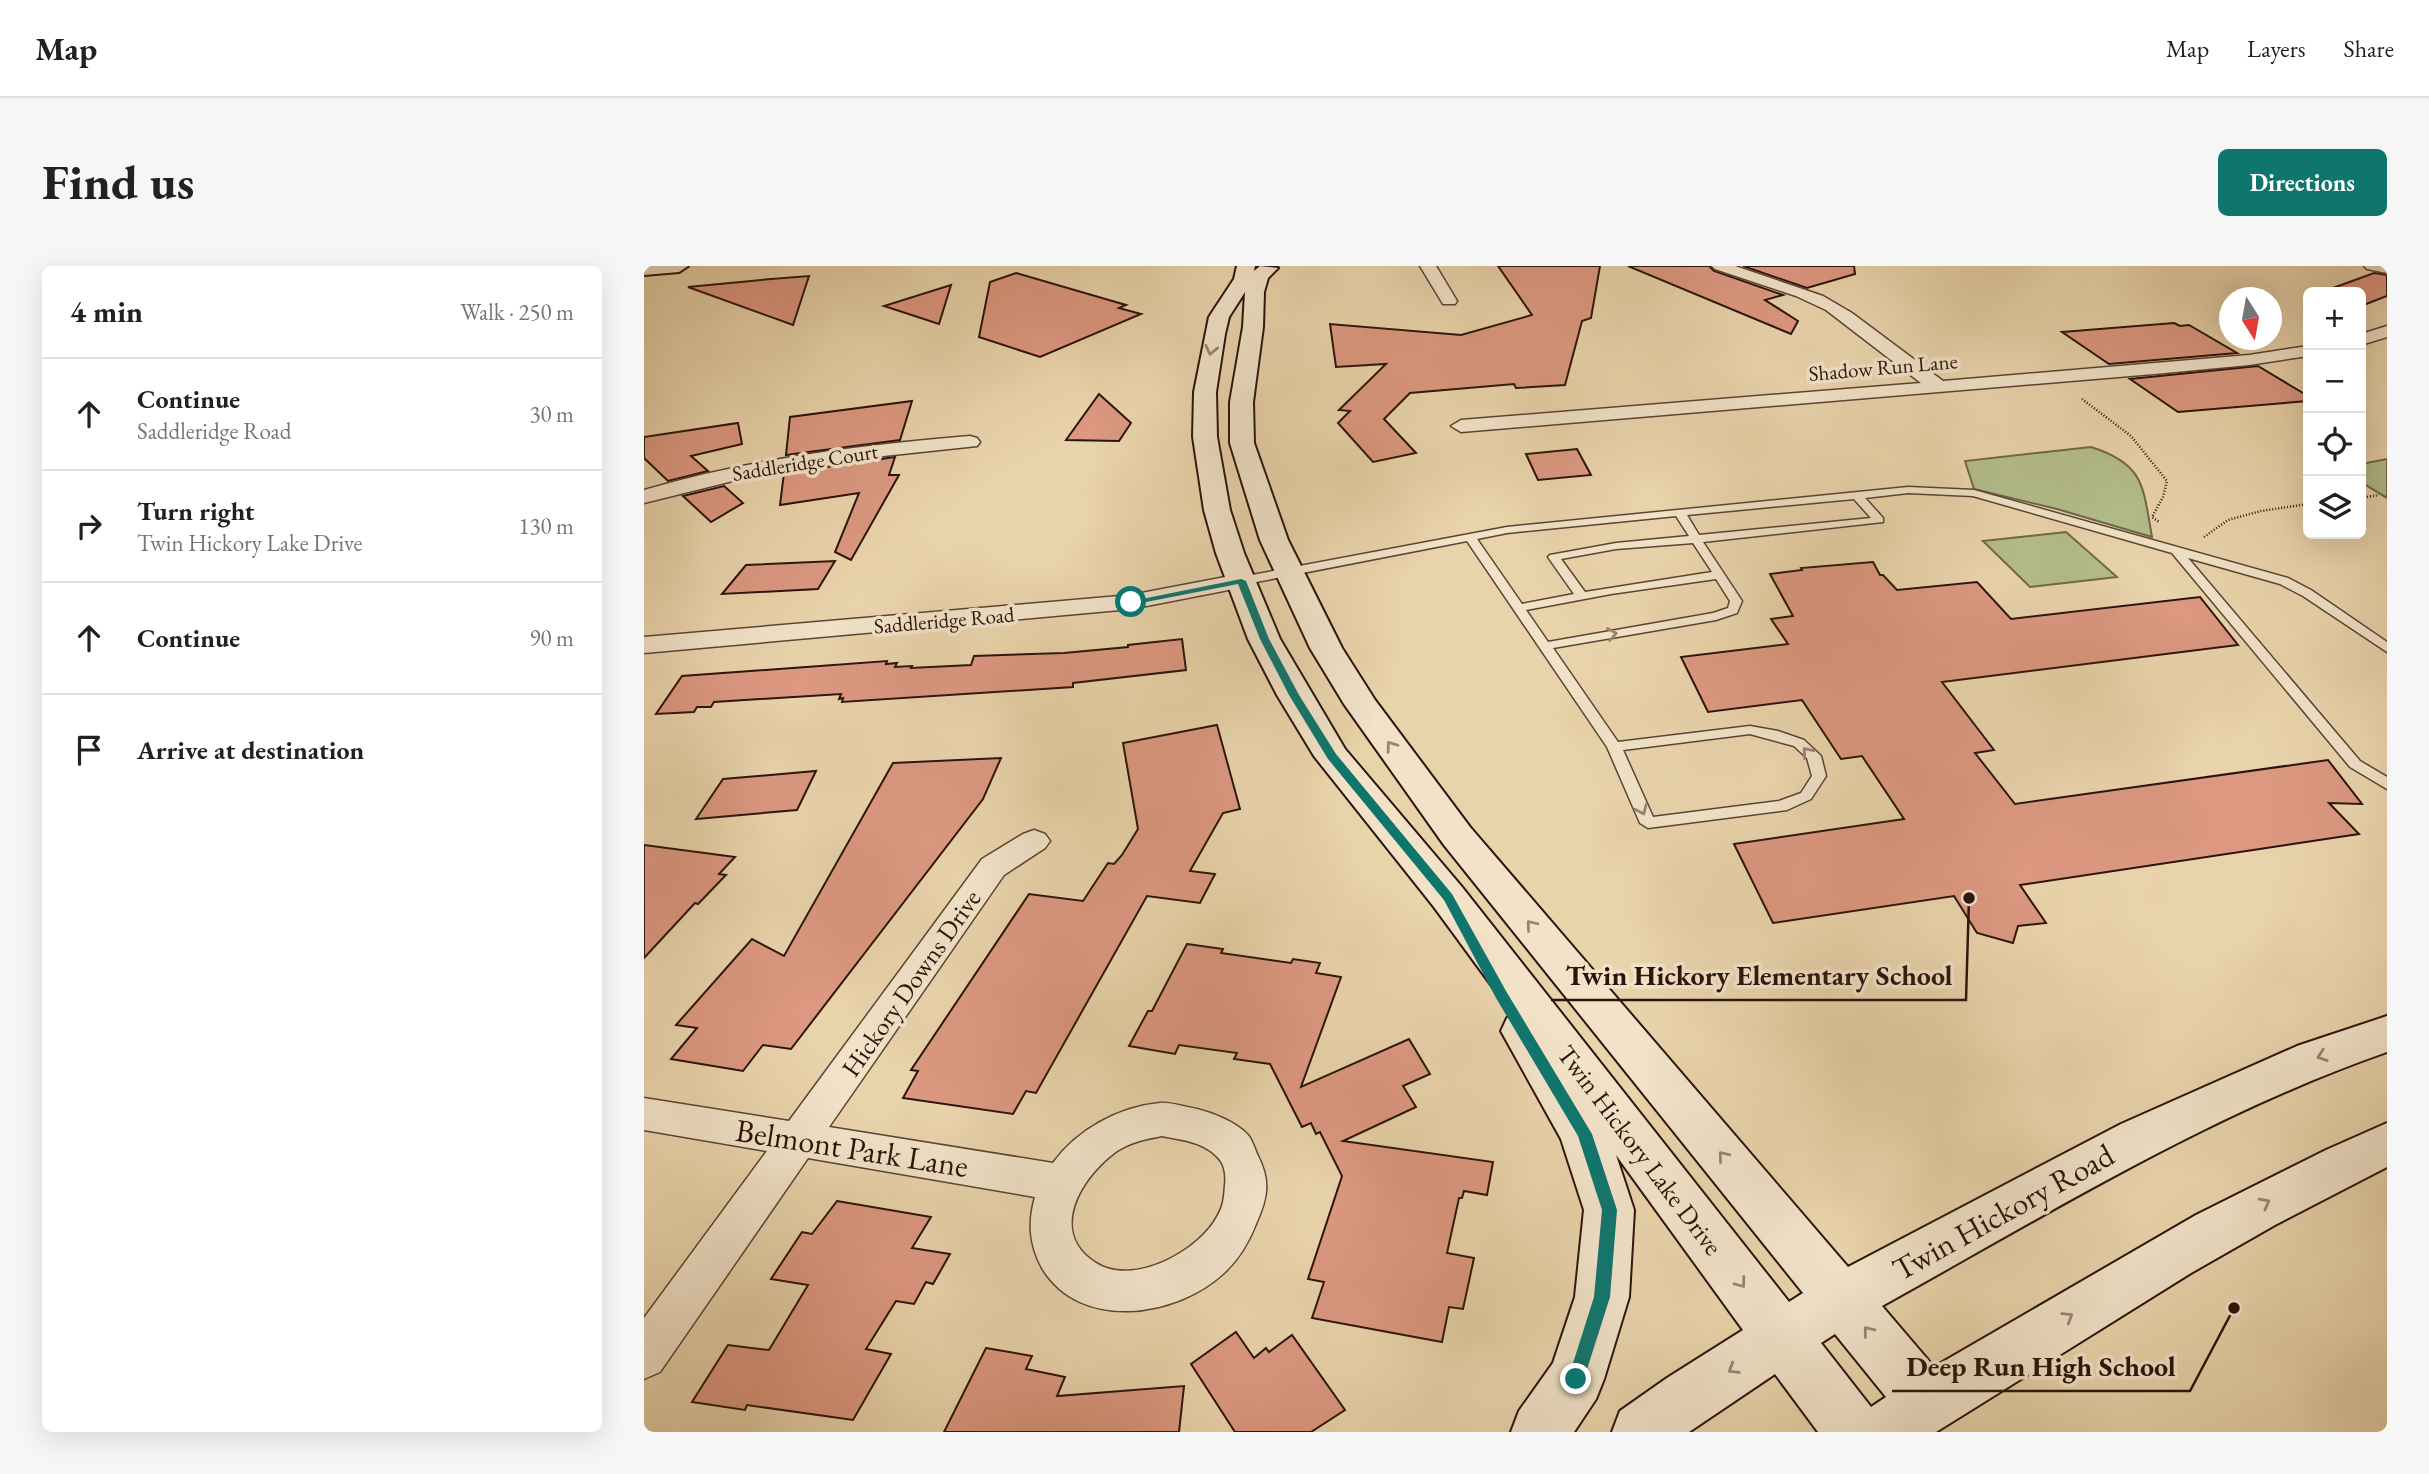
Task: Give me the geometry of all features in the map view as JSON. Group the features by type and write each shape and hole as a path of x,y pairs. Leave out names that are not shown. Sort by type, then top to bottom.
{"street":[{"path":"644,270 675,266"},
{"path":"1428,266 1449,301"},
{"path":"1720,266 1828,304 1847,316 1911,370 1937,385"},
{"path":"2372,266 2387,268"},
{"name":"Twin Hickory Lake Drive","path":"1259,267 1254,290 1253,326 1241,397 1240,426 1260,499 1287,572 1326,648 1361,704 1457,836 1842,1299 1918,1419"},
{"name":"Twin Hickory Lake Drive","path":"1259,267 1243,279 1219,317 1205,392 1209,473 1230,553 1264,639 1294,695 1332,756 1448,897 1854,1432"},
{"path":"2366,338 2387,331"},
{"name":"Shadow Run Lane","path":"1461,426 2249,360 2303,352"},
{"name":"Saddleridge Court","path":"644,498 720,475 807,457 970,442"},
{"name":"Saddleridge Road","path":"644,645 1131,602 1241,581"},
{"name":"Hickory Downs Drive","path":"644,1356 993,867 1034,841"},
{"path":"1448,897 1501,994 1584,1134 1609,1210 1602,1297 1576,1379 1540,1432"},
{"name":"Twin Hickory Road","path":"1642,1432 1687,1398 1842,1299 2138,1139 2314,1059 2387,1034"},
{"name":"Belmont Park Lane","path":"644,1114 1061,1183"},
{"path":"1162,1119 1190,1121 1215,1130 1234,1146 1245,1168 1247,1194 1240,1222 1223,1248 1194,1272 1159,1288 1123,1292 1091,1285 1066,1268 1051,1242 1050,1213 1061,1183 1079,1159 1104,1139 1132,1126 1162,1119"},
{"path":"1918,1419 2168,1255 2298,1185 2387,1144"}],"lane":[{"path":"1241,581 1507,530 1908,490 1974,493 2284,581 2307,593 2387,648"},
{"path":"1581,596 1554,557 1616,546 1879,520 1857,495"},
{"path":"1545,646 1716,616 1733,610 1736,601 1679,512"},
{"path":"1470,537 1614,747 1648,823 1782,806 1806,796 1819,776 1814,756 1799,743 1750,730 1614,747"},
{"path":"2176,550 2355,764 2387,784"},
{"path":"1519,608 1719,575"}],"path":[{"path":"2056,376 2131,436 2166,481 2163,497 2152,517 2174,534 2176,550"},
{"path":"2366,497 2379,495"},
{"path":"2199,541 2228,520 2261,511 2303,505"}],"green space":[{"path":"2091,447 2122,461 2132,470 2143,491 2152,537 2057,509 1974,489 1965,461"},
{"path":"2387,459 2387,498 2366,485 2366,463"},
{"path":"2066,532 2117,577 2030,587 1983,541"}],"building":[{"path":"1498,266 1600,266 1591,318 1582,321 1565,385 1516,388 1514,384 1410,393 1384,419 1416,453 1373,462 1338,423 1350,411 1339,410 1386,364 1336,367 1330,324 1461,335 1532,315"},
{"path":"1628,266 1709,266 1714,271 1783,295 1765,300 1798,321 1791,334"},
{"path":"1743,266 1854,266 1855,274 1807,288"},
{"path":"1016,273 1126,305 1119,308 1141,314 1040,357 979,337 990,282"},
{"path":"2374,273 2387,275 2387,296 2366,304 2366,287 2336,287"},
{"path":"809,276 793,325 688,287 771,279"},
{"path":"951,285 939,324 884,306"},
{"path":"2174,323 2180,326 2189,325 2219,342 2219,350 2232,350 2237,353 2109,364 2062,332"},
{"path":"2258,366 2303,393 2303,401 2178,412 2130,379"},
{"path":"1099,394 1131,423 1119,441 1066,440"},
{"path":"912,401 900,440 786,455 790,417"},
{"path":"738,423 742,444 691,456 708,471 668,481 644,458 644,437"},
{"path":"1577,449 1591,475 1538,480 1526,454"},
{"path":"895,457 889,475 899,475 851,560 835,552 859,493 780,505 784,473"},
{"path":"724,486 743,503 711,522 683,496"},
{"path":"835,561 818,589 722,594 746,565"},
{"path":"1873,562 1880,575 1897,590 1977,582 2011,619 2200,597 2238,645 1942,682 1994,750 1975,753 2015,804 2328,760 2362,804 2329,803 2359,834 2020,885 2046,923 2018,926 2013,943 1977,933 1954,896 1773,923 1734,844 1904,819 1862,756 1841,759 1802,700 1708,712 1681,657 1788,644 1771,619 1793,616 1770,574 1802,570 1801,568"},
{"path":"1182,639 1186,670 1073,683 1073,687 842,702 843,698 839,699 841,694 714,702 711,707 697,707 694,712 656,714 682,676 887,661 886,664 897,663 895,667 912,666 911,668 971,665 974,656 1064,653"},
{"path":"1217,725 1240,809 1223,813 1190,871 1215,874 1200,903 1147,896 1036,1093 1026,1091 1013,1114 903,1098 918,1071 911,1070 1029,894 1083,901 1108,863 1114,864 1122,855 1138,829 1123,743"},
{"path":"1001,758 983,799 791,1049 763,1045 743,1071 671,1059 697,1028 676,1025 752,939 784,956 893,763"},
{"path":"816,771 797,810 696,819 723,779"},
{"path":"644,845 735,857 719,874 726,875 698,904 695,903 644,958"},
{"path":"1187,944 1223,949 1221,953 1291,963 1293,959 1320,963 1316,973 1341,977 1301,1087 1409,1039 1430,1074 1403,1086 1416,1107 1343,1141 1493,1162 1487,1195 1464,1191 1462,1198 1459,1198 1447,1253 1474,1258 1463,1309 1449,1307 1442,1342 1312,1318 1324,1282 1308,1279 1342,1176 1320,1132 1316,1134 1311,1123 1302,1127 1270,1064 1234,1059 1237,1053 1179,1045 1175,1054 1129,1046 1148,1011 1152,1011"},
{"path":"837,1201 931,1217 912,1248 950,1254 933,1284 926,1282 914,1304 896,1301 866,1349 891,1354 853,1420 747,1405 745,1410 692,1402 728,1345 769,1350 808,1285 771,1279 802,1232 812,1234"},
{"path":"1236,1332 1254,1358 1266,1348 1269,1352 1292,1335 1345,1410 1311,1432 1235,1432 1191,1364"},
{"path":"986,1348 1032,1356 1026,1369 1065,1377 1057,1396 1184,1386 1179,1432 944,1432"}],"place":[{"name":"Twin Hickory Elementary School","path":"1969,898"},
{"name":"Deep Run High School","path":"2234,1308"}],"route":[{"path":"1131,602 1241,581 1264,639 1294,695 1332,756 1448,897 1501,994 1584,1134 1609,1210 1602,1297 1576,1379"}]}
